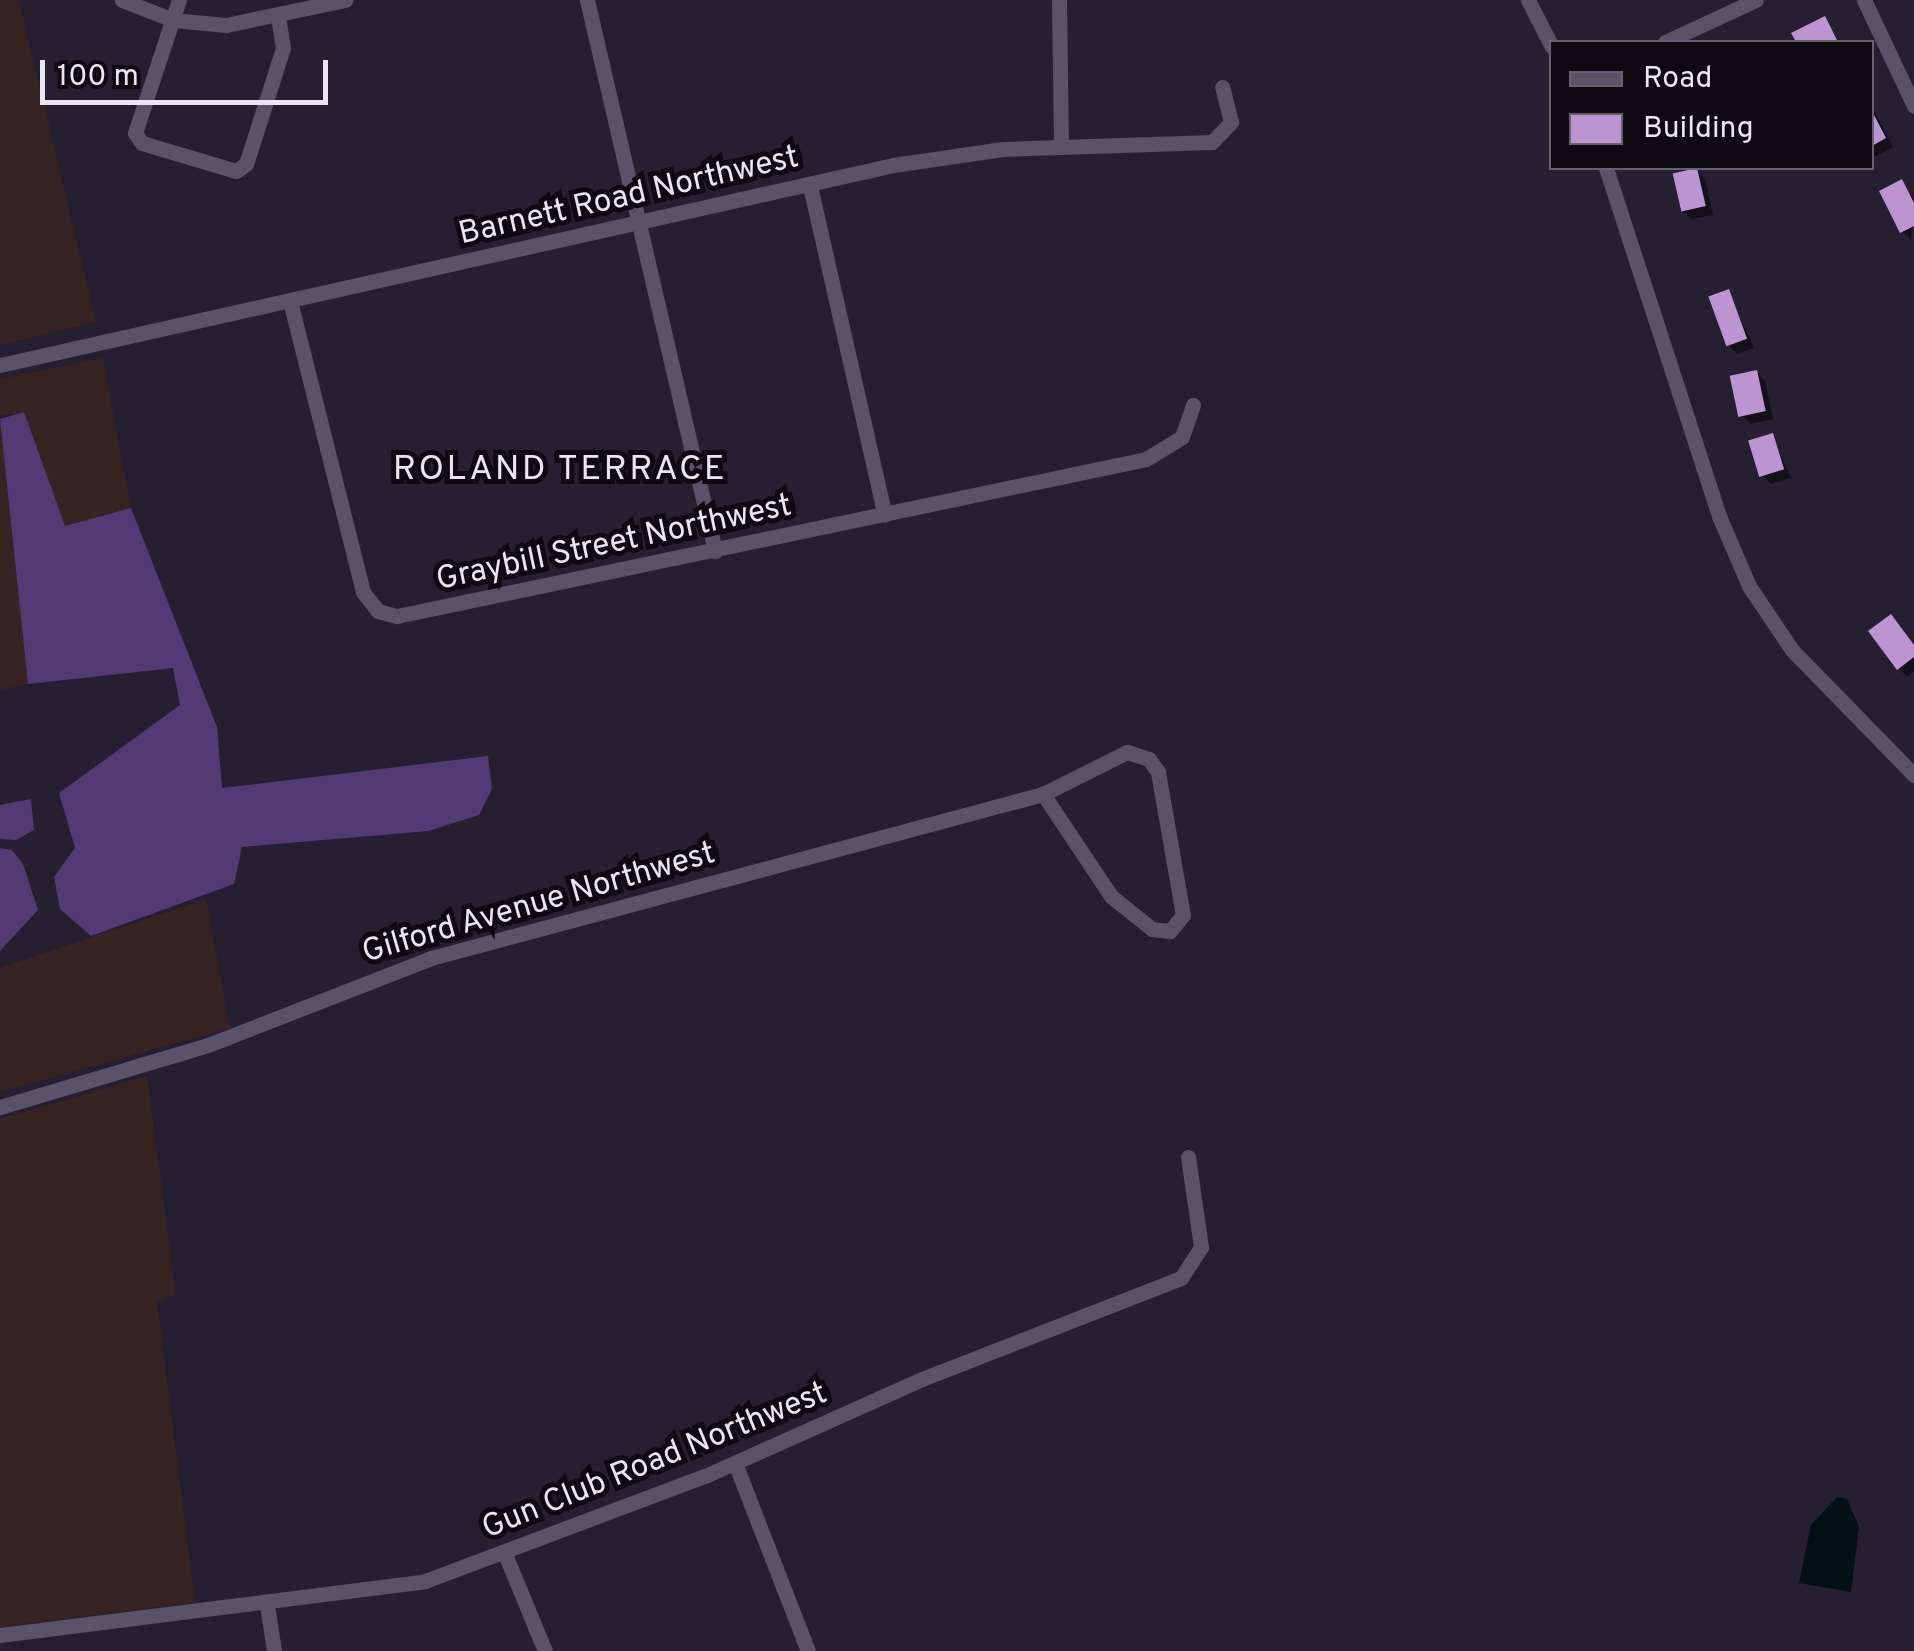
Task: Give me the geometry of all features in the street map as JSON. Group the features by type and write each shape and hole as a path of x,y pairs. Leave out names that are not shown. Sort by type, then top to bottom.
{"street":[{"path":"122,0 173,20 226,26 345,0"},
{"path":"179,0 137,140 236,171 246,164 283,48 278,15"},
{"path":"587,0 715,551"},
{"path":"1058,0 1061,145"},
{"path":"1528,0 1549,41"},
{"path":"1669,40 1756,0"},
{"path":"1864,0 1914,106"},
{"name":"Barnett Road Northwest","path":"0,365 950,154 1061,145 1212,142 1231,122 1222,86"},
{"path":"1607,170 1714,499 1749,586 1792,650 1914,775"},
{"path":"810,186 885,515"},
{"name":"Graybill Street Northwest","path":"290,302 363,592 378,611 397,616 1146,458 1182,437 1193,405"},
{"name":"Gilford Avenue Northwest","path":"0,1107 208,1045 430,958 1043,794 1127,752 1149,759 1158,772 1180,888 1178,926 1152,929 1111,896 1043,794"},
{"name":"Gun Club Road Northwest","path":"0,1635 392,1588 505,1554 735,1464 922,1380 1181,1278 1201,1247 1188,1157"},
{"path":"735,1464 808,1651"},
{"path":"505,1554 545,1651"},
{"path":"267,1605 274,1651"}],"shaded area":[{"path":"0,0 19,0 96,322 0,345"},
{"path":"103,358 131,508 65,526 24,412 0,415 0,379"},
{"path":"24,412 65,526 131,508 217,727 222,788 488,756 492,789 479,815 428,831 242,847 234,884 91,936 60,909 54,877 75,848 59,793 180,705 173,668 28,684 0,419"},
{"path":"0,419 28,684 0,690"},
{"path":"31,799 34,830 16,840 0,839 0,805"},
{"path":"0,848 12,850 23,864 38,910 0,951"},
{"path":"206,899 230,1028 0,1092 0,968"},
{"path":"147,1076 176,1295 157,1302 195,1602 0,1627 0,1119"},
{"path":"1837,1497 1847,1499 1859,1527 1851,1592 1799,1583 1811,1525"}],"building":[{"path":"1825,16 1837,40 1795,40 1791,33"},
{"path":"1874,115 1886,138 1874,145"},
{"path":"1697,170 1706,206 1681,212 1673,174"},
{"path":"1902,179 1914,203 1914,226 1900,233 1879,191"},
{"path":"1729,289 1747,339 1726,346 1708,297"},
{"path":"1757,370 1766,411 1738,417 1730,376"},
{"path":"1773,433 1784,469 1759,477 1748,441"},
{"path":"1891,614 1914,645 1914,657 1897,670 1868,631"}],"district":[{"name":"ROLAND TERRACE","path":"560,470"}]}
